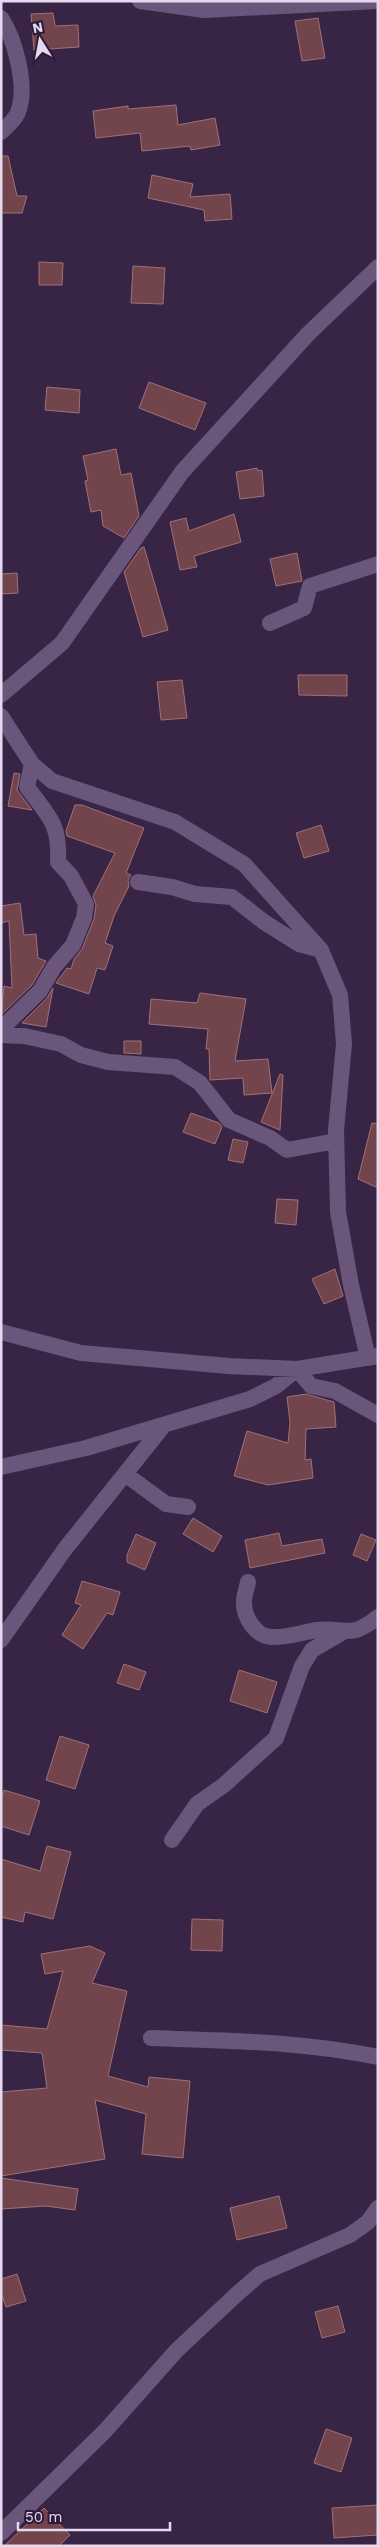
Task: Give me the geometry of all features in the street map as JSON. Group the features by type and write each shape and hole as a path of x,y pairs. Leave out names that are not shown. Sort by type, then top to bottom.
{"street":[{"path":"140,1 204,10 378,1"},
{"path":"1,18 16,52 21,81 18,112 1,132"},
{"path":"1,695 62,643 182,472 308,334 378,267"},
{"path":"270,623 304,608 310,586 378,564"},
{"path":"1,716 32,764 52,781 175,822 244,864 321,950 340,995 343,1034 336,1141 338,1212 350,1285 373,1357 297,1370 81,1353 1,1332"},
{"path":"1,1029 40,991 54,967 73,945 84,918 86,904 71,876 58,862 54,822 26,787 32,764"},
{"path":"138,882 172,887 195,894 232,897 264,922 299,944 321,950"},
{"path":"1,1035 24,1036 61,1044 81,1055 108,1062 175,1067 200,1083 229,1120 270,1138 287,1150 336,1141"},
{"path":"297,1370 312,1386 335,1391 378,1415"},
{"path":"1,1466 86,1448 250,1399 276,1386 297,1370"},
{"path":"1,1640 65,1549 164,1424"},
{"path":"125,1474 150,1490 166,1504 188,1507"},
{"path":"248,1582 244,1601 247,1617 260,1634 271,1637 324,1630 343,1632 363,1628 378,1617"},
{"path":"172,1840 197,1804 224,1785 276,1738 302,1666 312,1650 343,1632"},
{"path":"151,2038 279,2044 348,2051 378,2057"},
{"path":"1,2533 105,2431 177,2350 252,2280 284,2262 330,2245 350,2234 368,2222 378,2208"}],"building":[{"path":"53,13 55,26 78,25 79,47 34,50 31,14"},
{"path":"318,18 325,58 302,61 295,21"},
{"path":"176,105 178,125 215,118 220,145 191,150 190,146 142,151 140,133 96,138 93,111 128,106 128,109"},
{"path":"1,156 8,156 17,196 27,196 22,213 1,213"},
{"path":"152,175 193,184 190,197 230,194 232,219 205,221 204,210 148,198"},
{"path":"39,262 63,263 62,285 39,285"},
{"path":"133,266 165,268 163,304 131,303"},
{"path":"149,382 206,403 195,430 139,408"},
{"path":"47,387 80,390 79,413 45,410"},
{"path":"116,449 121,475 131,473 139,516 124,538 103,526 101,510 91,512 85,481 88,480 83,456"},
{"path":"257,468 258,471 262,470 264,496 240,499 236,472"},
{"path":"234,514 241,542 194,556 197,567 180,570 170,522 186,518 189,531"},
{"path":"144,547 168,630 143,637 124,572 141,548"},
{"path":"297,553 302,581 276,586 270,559"},
{"path":"17,573 18,593 1,594 1,574"},
{"path":"298,675 347,675 347,696 299,695"},
{"path":"182,680 187,718 161,720 157,682"},
{"path":"14,773 20,774 17,790 32,810 8,806"},
{"path":"75,805 82,805 144,828 126,873 131,875 128,880 129,886 114,916 105,943 113,946 105,970 97,968 89,994 56,983 67,968 71,969 74,959 82,949 94,919 96,905 93,896 115,853 67,836 66,831"},
{"path":"321,825 329,851 304,858 296,833"},
{"path":"20,903 24,935 36,934 38,958 46,961 32,985 1,1015 4,986 12,988 9,921 1,923 1,906"},
{"path":"53,988 46,1027 22,1023 47,998"},
{"path":"200,993 246,999 235,1061 268,1059 272,1093 244,1095 243,1078 210,1080 209,1049 206,1049 208,1029 149,1024 151,999 197,1003"},
{"path":"124,1041 141,1041 141,1054 124,1053"},
{"path":"280,1074 283,1075 280,1130 261,1122"},
{"path":"191,1113 219,1123 222,1127 215,1144 183,1132"},
{"path":"372,1123 378,1124 378,1188 358,1179"},
{"path":"233,1139 248,1142 243,1163 228,1160"},
{"path":"277,1199 298,1200 296,1225 275,1223"},
{"path":"335,1269 343,1296 324,1304 312,1279"},
{"path":"306,1394 334,1402 336,1427 306,1429 305,1460 311,1459 313,1478 268,1485 234,1476 247,1431 288,1443 290,1422 287,1397"},
{"path":"193,1518 222,1536 213,1552 183,1534"},
{"path":"279,1533 282,1546 322,1539 325,1553 250,1568 245,1540"},
{"path":"136,1534 156,1543 145,1570 127,1562 127,1555"},
{"path":"361,1534 376,1540 367,1561 353,1555"},
{"path":"82,1581 120,1592 113,1615 107,1613 83,1649 62,1635 81,1605 75,1603"},
{"path":"124,1664 146,1672 139,1690 117,1683"},
{"path":"239,1670 277,1682 267,1713 230,1701"},
{"path":"60,1736 89,1745 75,1789 46,1780"},
{"path":"4,1790 40,1801 29,1835 1,1826 1,1800"},
{"path":"47,1846 71,1852 53,1919 25,1912 23,1922 1,1917 1,1859 40,1871"},
{"path":"192,1919 223,1920 222,1951 191,1950"},
{"path":"90,1946 105,1953 92,1983 127,1991 108,2076 148,2087 149,2077 190,2081 183,2158 142,2154 146,2114 95,2100 105,2159 1,2176 1,2092 47,2088 42,2053 1,2050 1,2025 47,2029 63,1971 45,1974 41,1954"},
{"path":"1,2178 78,2189 75,2210 46,2206 1,2209"},
{"path":"279,2196 287,2228 237,2240 230,2208"},
{"path":"17,2274 26,2301 6,2307 1,2293 1,2279"},
{"path":"338,2306 345,2332 322,2338 315,2312"},
{"path":"326,2429 352,2438 341,2472 314,2463"},
{"path":"378,2505 378,2535 334,2538 332,2508"},
{"path":"44,2508 70,2535 59,2546 4,2546"}]}
